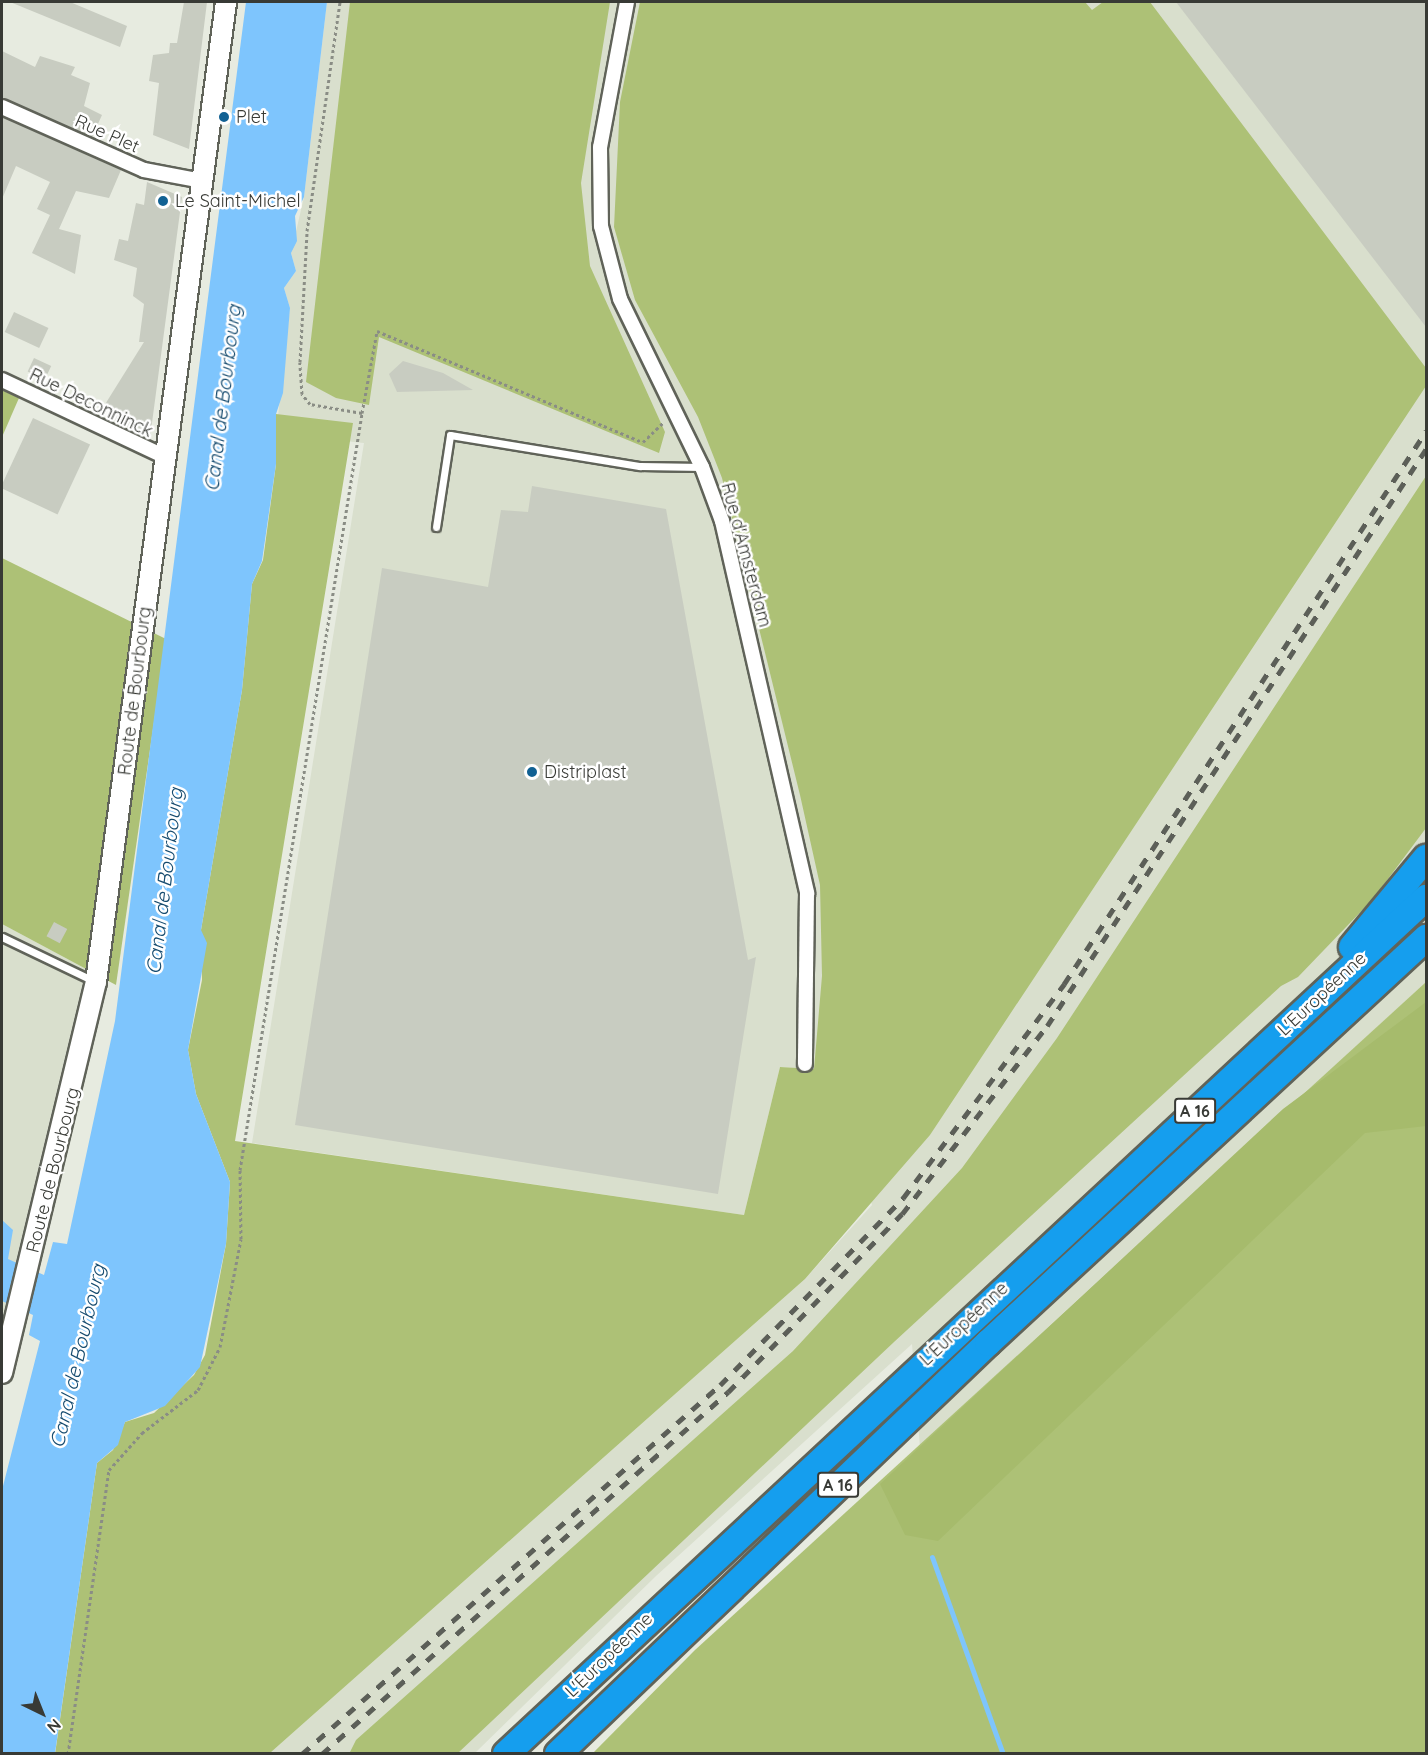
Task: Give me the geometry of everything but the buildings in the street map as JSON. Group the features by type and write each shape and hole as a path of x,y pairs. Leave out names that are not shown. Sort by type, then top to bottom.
{"highway":[{"path":"964,1323 1330,970 1426,858"},
{"name":"L'Européenne","path":"506,1754 964,1323 1426,898"},
{"name":"L'Européenne","path":"558,1754 1121,1220 1426,938"},
{"path":"1121,1220 1426,957"}],"main road":[{"name":"Route de Bourbourg","path":"2,1373 96,982 226,2"}],"street":[{"name":"Rue d'Amsterdam","path":"627,2 600,147 599,211 620,299 675,408 702,467 722,521 807,892 805,1064"},
{"name":"Rue Plet","path":"2,107 154,173 203,181"},
{"name":"Rue Deconninck","path":"2,380 166,457"}],"lane":[{"path":"436,528 450,435 648,466 702,467"},
{"path":"2,937 96,982"}],"path":[{"path":"340,2 308,231 300,362 302,394 310,404 362,413"},
{"path":"68,1754 109,1470 142,1433 193,1396 220,1347 241,1239 242,1158 377,330 643,442 659,431 675,408"}],"shaded area":[{"path":"327,2 1426,2 1426,982 920,1448 912,1344 656,1576 475,1753 270,1753 805,1279 872,1205 832,1071 780,1067 744,1215 252,1143 364,443 276,434 290,308 284,288 296,271 291,253 304,197"},
{"path":"2,924 86,969 2,1319"}],"green space":[{"path":"350,2 610,2 581,183 590,266 665,432 659,453 379,337 369,405 336,398 306,382"},
{"path":"640,2 1085,2 1092,10 1103,2 1150,2 1426,368 1426,386 930,1135 805,1279 270,1753 55,1754 97,1463 113,1450 125,1422 154,1413 194,1375 205,1355 226,1244 230,1182 196,1094 188,1050 202,980 201,930 242,690 252,584 263,560 276,464 276,414 353,423 235,1141 744,1215 780,1067 814,1069 822,976 820,885 800,795 722,478 698,417 635,300 614,227 620,102"},
{"path":"2,390 19,398 2,437"},
{"path":"1426,476 1426,828 1373,899 1298,977 1281,986 894,1342 458,1753 349,1754 356,1740 793,1351 962,1168 1057,1038"},
{"path":"2,558 166,639 116,985 2,924"},
{"path":"1426,982 1426,1753 592,1754 695,1650"},
{"path":"1426,1002 1426,1126 1365,1133 938,1541 905,1535 880,1484 1283,1109"}],"water":[{"name":"Canal de Bourbourg","path":"246,2 327,2 304,197 295,216 297,241 291,253 296,271 284,288 290,308 283,393 276,414 276,464 262,561 252,584 242,690 201,930 207,943 188,1050 196,1094 230,1182 226,1244 200,1367 165,1406 125,1422 118,1445 97,1463 55,1753 2,1753 2,1490 40,1341 29,1335 33,1315 2,1301 2,1220 13,1230 8,1259 44,1275 53,1242 67,1244 115,1021"}],"waterway":[{"path":"932,1557 1003,1754"}],"railway":[{"path":"302,1754 720,1385 903,1198 1064,984 1426,431"},
{"path":"322,1754 728,1392 902,1214 1047,1026 1426,449"}],"place":[{"name":"Plet","path":"224,117"},
{"name":"Le Saint-Michel","path":"163,201"},
{"name":"Distriplast","path":"532,772"}]}
